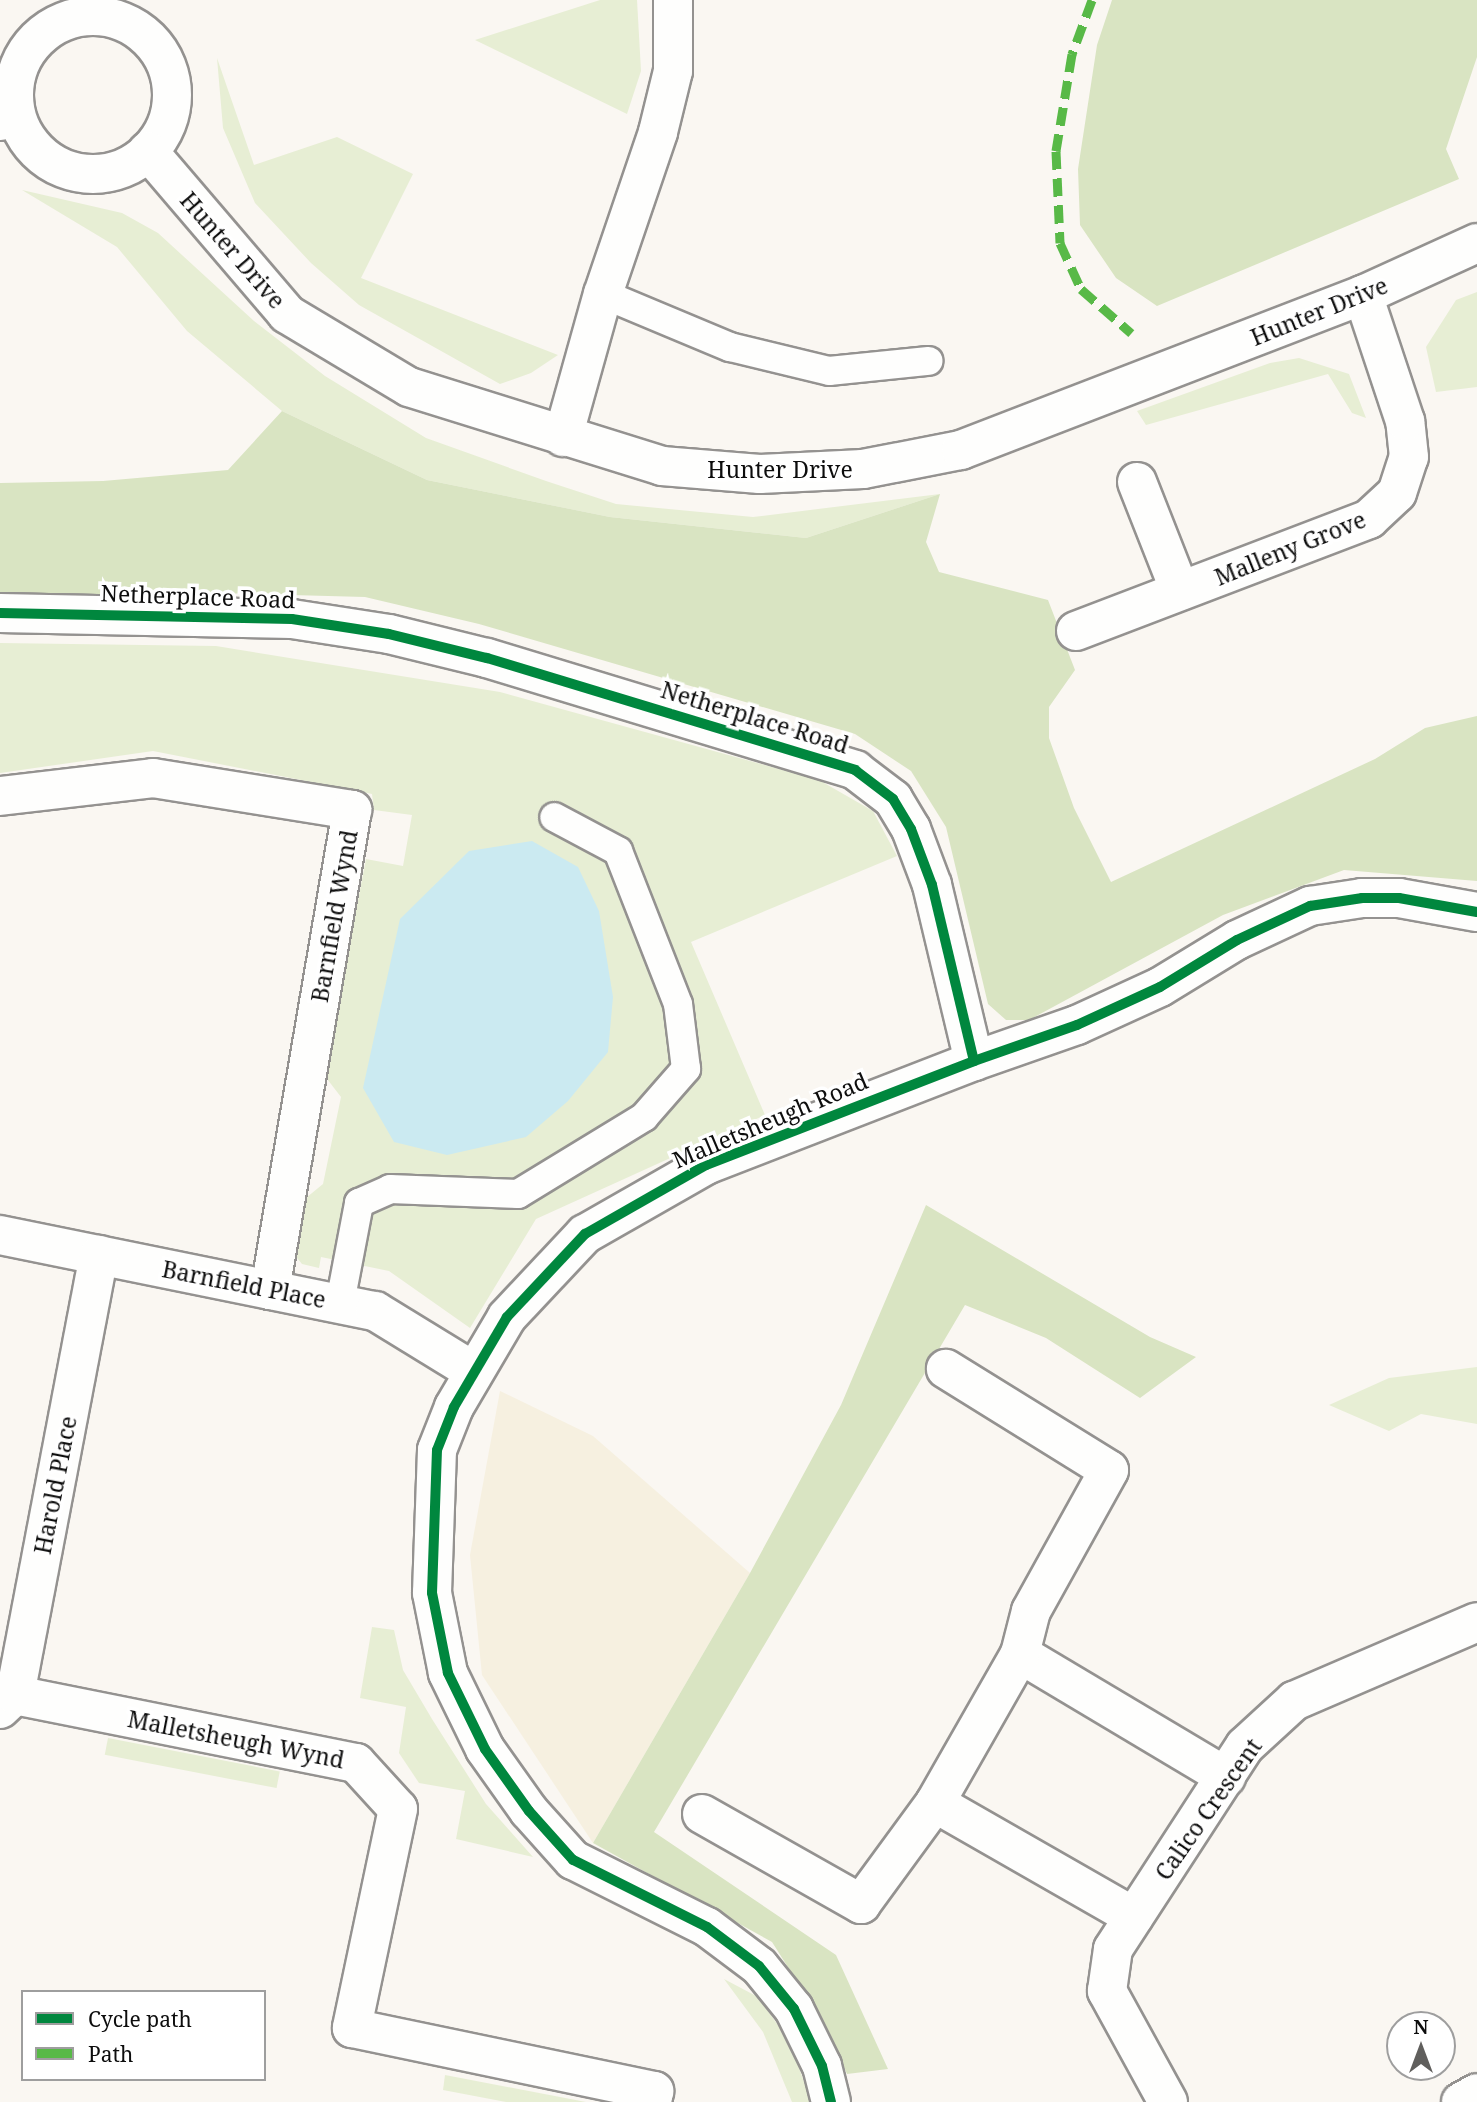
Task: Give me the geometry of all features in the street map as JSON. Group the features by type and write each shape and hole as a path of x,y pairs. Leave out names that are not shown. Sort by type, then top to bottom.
{"street":[{"path":"563,437 603,294 667,95 673,71 673,0"},
{"path":"105,8 147,37 162,57 171,81 171,107 163,131 148,152 128,166 104,173 78,173 54,165 34,149 7,118 14,81 22,58 36,40 55,25 105,8"},
{"name":"Hunter Drive","path":"148,152 287,314 410,387 662,466 760,474 863,469 961,450 1363,295 1477,243"},
{"name":"Malleny Grove","path":"1076,631 1369,519 1397,493 1409,457 1405,421 1363,295"},
{"path":"1137,482 1180,591"},
{"name":"Netherplace Road","path":"0,612 292,619 388,634 487,658 855,770 893,799 911,830 932,885 974,1061"},
{"name":"Barnfield Wynd","path":"0,796 153,778 352,810 270,1290"},
{"path":"974,1061 1077,1025 1160,987 1237,940 1310,906 1362,898 1399,898 1477,912"},
{"name":"Malletsheugh Road","path":"831,2102 822,2066 793,2009 759,1966 707,1927 573,1860 529,1811 485,1749 448,1673 432,1593 437,1450 473,1371 507,1317 585,1234 706,1165 974,1061"},
{"name":"Barnfield Place","path":"0,1235 375,1311 473,1371"},
{"name":"Harold Place","path":"8,1702 99,1255"},
{"path":"702,1814 861,1904 935,1803 1020,1654 1031,1611 1109,1470 946,1370"},
{"name":"Calico Crescent","path":"1168,2102 1107,1991 1113,1949 1245,1746 1294,1701 1477,1622"},
{"path":"1020,1654 1226,1777"},
{"name":"Malletsheugh Wynd","path":"8,1702 356,1763 398,1809 352,2028 654,2091 652,2102"},
{"path":"935,1803 1135,1917"},
{"path":"1461,2102 1477,2094"}],"lane":[{"path":"603,294 730,347 829,371 928,361"},
{"path":"340,1303 359,1203 390,1189 519,1194 644,1117 686,1069 678,1004 618,851 554,817"}],"shaded area":[{"path":"500,1391 593,1436 750,1573 593,1843 482,1675 470,1555"}],"green space":[{"path":"600,0 637,0 641,71 627,114 475,40"},
{"path":"1112,0 1477,0 1477,57 1446,149 1459,179 1157,306 1116,278 1080,225 1078,169 1097,45"},
{"path":"217,58 254,165 337,137 413,174 361,278 558,355 531,373 500,384 359,305 311,263 255,203 223,128"},
{"path":"22,190 122,213 158,233 254,321 325,376 426,438 546,481 616,504 753,517 940,494 806,538 610,517 427,480 282,411 187,331 117,247"},
{"path":"1477,292 1477,387 1436,392 1426,347 1456,300"},
{"path":"1299,358 1349,374 1366,418 1352,413 1328,374 1146,425 1137,411 1270,363"},
{"path":"282,411 427,480 610,517 806,538 940,494 926,542 939,572 1048,600 1075,670 1049,707 1049,738 1074,808 1111,882 1375,759 1425,728 1477,716 1477,881 1344,870 1223,915 1029,1020 1006,1020 988,1004 946,827 911,771 855,734 479,624 365,597 215,593 0,596 0,483 103,481 228,470"},
{"path":"0,643 216,646 500,692 819,780 873,811 897,856 691,942 765,1115 536,1219 470,1328 389,1271 321,1257 319,1268 302,1264 293,1253 301,1202 323,1184 341,1097 324,1075 366,859 403,866 412,815 374,810 372,794 153,751 0,773"},
{"path":"926,1205 1150,1337 1196,1357 1140,1398 1046,1338 965,1305 654,1832 836,1955 888,2069 847,2074 829,2032 772,1942 593,1843 750,1573 841,1405"},
{"path":"1477,1367 1477,1424 1421,1414 1389,1431 1329,1405 1389,1378"},
{"path":"372,1627 394,1630 403,1670 432,1719 486,1804 533,1857 456,1839 465,1791 419,1783 399,1753 406,1707 360,1698"},
{"path":"108,1738 280,1771 277,1788 105,1755"},
{"path":"724,1979 758,1997 790,2042 811,2102 792,2102 763,2032"},
{"path":"445,2075 586,2102 506,2102 443,2090"}],"water":[{"path":"532,841 578,867 599,911 613,997 608,1052 568,1101 526,1137 447,1155 394,1142 363,1088 400,919 469,851"}],"marked path":[{"path":"1092,0 1072,54 1056,151 1060,243 1081,289 1131,333"}],"cycle path":[{"path":"0,613 292,619 389,634 487,658 855,770 893,799 911,829 932,885 974,1061 1077,1025 1160,987 1237,940 1310,906 1362,898 1399,898 1477,912"},
{"path":"831,2102 822,2066 794,2009 759,1966 707,1927 573,1860 529,1811 485,1749 448,1673 432,1593 437,1450 454,1407 507,1317 585,1234 706,1165 974,1061"}]}
